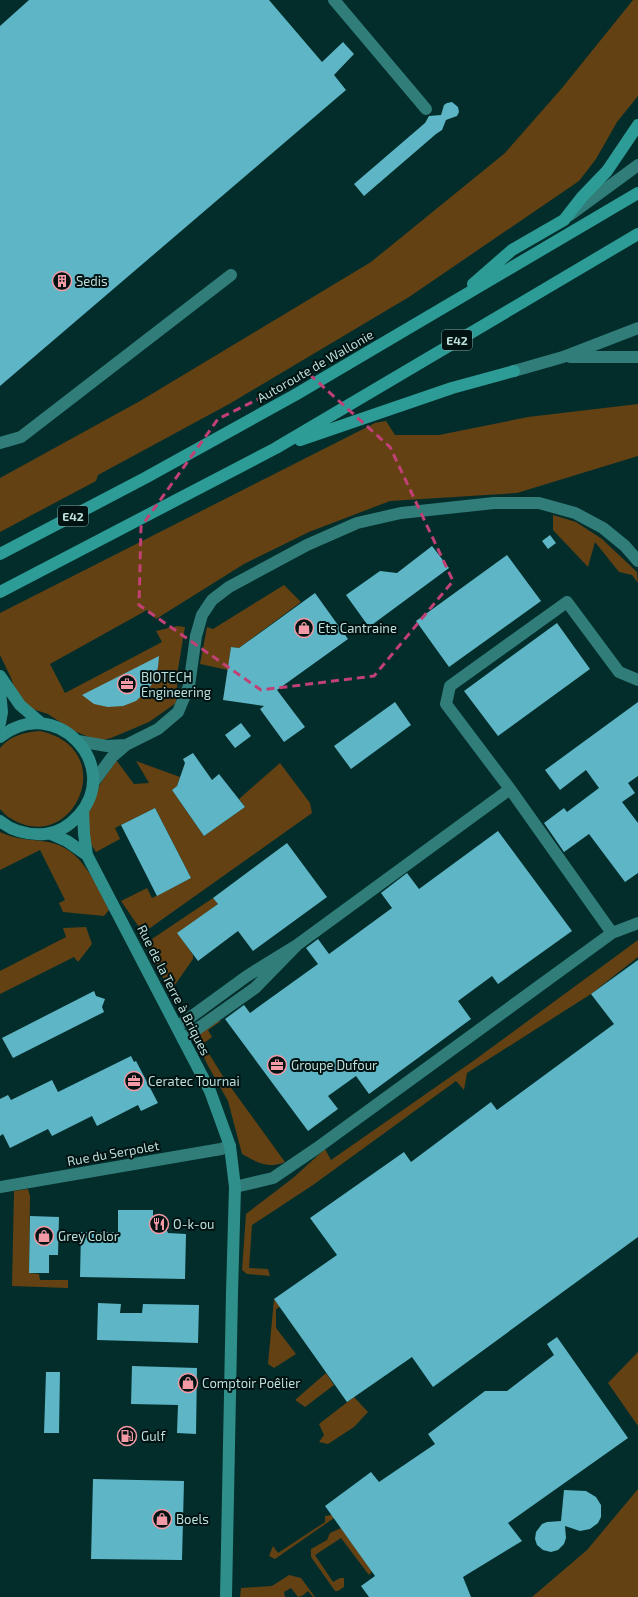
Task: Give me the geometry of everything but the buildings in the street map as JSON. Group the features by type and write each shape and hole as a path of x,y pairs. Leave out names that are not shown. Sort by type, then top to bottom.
{"highway":[{"path":"455,301 512,250 564,220 582,197 607,171 638,125"},
{"name":"Autoroute de Wallonie","path":"0,554 145,478 296,395 638,193"},
{"name":"E42","path":"0,592 276,448 638,234"},
{"path":"276,448 452,388 514,371"}],"main road":[{"path":"0,676 20,705 41,723"},
{"path":"0,691 2,712 0,723"},
{"path":"0,737 8,730 24,724 41,723 54,726 67,732 78,741 86,753 92,767 90,797 83,810 74,821 62,829 49,834 33,835 18,832 4,825 0,821"},
{"name":"Rue de la Terre à Briques","path":"83,810 84,834 88,855 215,1103 230,1146 236,1187 232,1293 226,1597"},
{"name":"Rue de la Terre à Briques","path":"49,834 67,841 88,855"}],"street":[{"path":"334,0 426,108"},
{"path":"564,220 638,165"},
{"path":"0,443 21,437 232,275"},
{"path":"514,371 563,357 638,328"},
{"path":"563,357 638,357"},
{"path":"92,783 112,757 126,745 158,729 178,712 189,686 196,636 202,615 212,600 228,587 307,545 357,523 401,514 494,503 539,503 575,514 603,528 625,546 638,561"},
{"path":"612,933 510,789 446,704 450,686 567,602 619,672 638,680"},
{"path":"78,741 107,746 126,745"},
{"path":"177,1027 247,976 297,945 510,789"},
{"path":"236,1187 273,1178 317,1148 612,933 638,923"},
{"path":"183,1039 255,988 297,945"},
{"name":"Rue du Serpolet","path":"0,1187 230,1146"}],"highlighted area":[{"path":"309,374 390,447 453,581 374,676 261,690 139,605 141,527 218,419"}],"shaded area":[{"path":"633,0 638,0 638,96 617,122 596,159 579,181 409,297 231,403 98,475 96,481 0,532 0,478 140,401 371,262 505,153 562,88"},
{"path":"638,404 638,456 517,493 390,501 309,532 244,564 156,619 147,610 50,664 65,693 162,642 156,631 177,626 185,627 178,669 176,703 149,722 111,738 98,741 72,730 48,714 20,705 11,678 0,655 0,613 375,423 386,421 395,435 439,435 528,417"},
{"path":"553,515 576,522 602,539 637,572 638,583 632,575 619,572 595,542 588,567 553,530"},
{"path":"284,585 301,602 239,648 231,647 228,670 200,664 207,627 213,629"},
{"path":"40,731 65,741 79,758 83,777 80,796 69,812 54,823 34,827 10,818 0,809 0,748 8,740 18,735"},
{"path":"116,760 134,784 149,783 136,761 180,777 177,786 172,790 204,836 245,807 239,799 280,763 310,803 312,813 143,933 121,901 147,888 152,898 191,878 155,808 115,828 120,839 96,852 84,834 83,810"},
{"path":"0,832 18,838 48,842 70,851 79,859 93,878 109,910 104,916 63,912 59,903 65,900 40,850 0,870"},
{"path":"213,898 218,904 178,933 193,955 193,959 170,992 146,943"},
{"path":"86,927 92,944 78,962 74,957 0,994 0,971 66,937 63,928"},
{"path":"638,940 638,957 591,994 467,1073 464,1090 456,1081 313,1185 252,1225 249,1268 268,1269 270,1276 247,1274 242,1270 246,1214 293,1178 325,1149 331,1160 476,1059"},
{"path":"210,1021 221,1021 208,1030 212,1037 203,1044 224,1078 285,1162 268,1165 253,1160 242,1154 228,1101 207,1064 195,1037"},
{"path":"28,1189 30,1196 29,1273 39,1274 40,1280 68,1280 68,1288 12,1286 14,1191"},
{"path":"274,1299 280,1307 276,1309 276,1328 296,1354 274,1368 268,1364"},
{"path":"638,1352 638,1426 608,1383"},
{"path":"326,1373 334,1385 305,1407 295,1400"},
{"path":"354,1397 368,1412 354,1427 328,1444 319,1442 324,1435 319,1424"},
{"path":"638,1489 638,1597 532,1597 587,1550"},
{"path":"332,1515 334,1518 275,1559 269,1556 273,1546 278,1553 325,1522 325,1516"},
{"path":"341,1528 372,1571 369,1575 341,1538 315,1555 333,1582 340,1578 344,1578 344,1587 338,1591 335,1591 311,1557 311,1549 327,1540 330,1533"},
{"path":"289,1575 301,1578 315,1597 313,1597 308,1591 302,1596 298,1597 291,1588 284,1592 285,1597 240,1597 241,1588 272,1586"}],"place":[{"name":"Sedis","path":"62,281"},
{"name":"Ets Cantraine","path":"304,628"},
{"name":"BIOTECH Engineering","path":"127,684"},
{"name":"Groupe Dufour","path":"277,1065"},
{"name":"Ceratec Tournai","path":"134,1081"},
{"name":"O-k-ou","path":"159,1224"},
{"name":"Grey Color","path":"44,1236"},
{"name":"Comptoir Poêlier","path":"188,1383"},
{"name":"Gulf","path":"127,1436"},
{"name":"Boels","path":"162,1519"}]}
